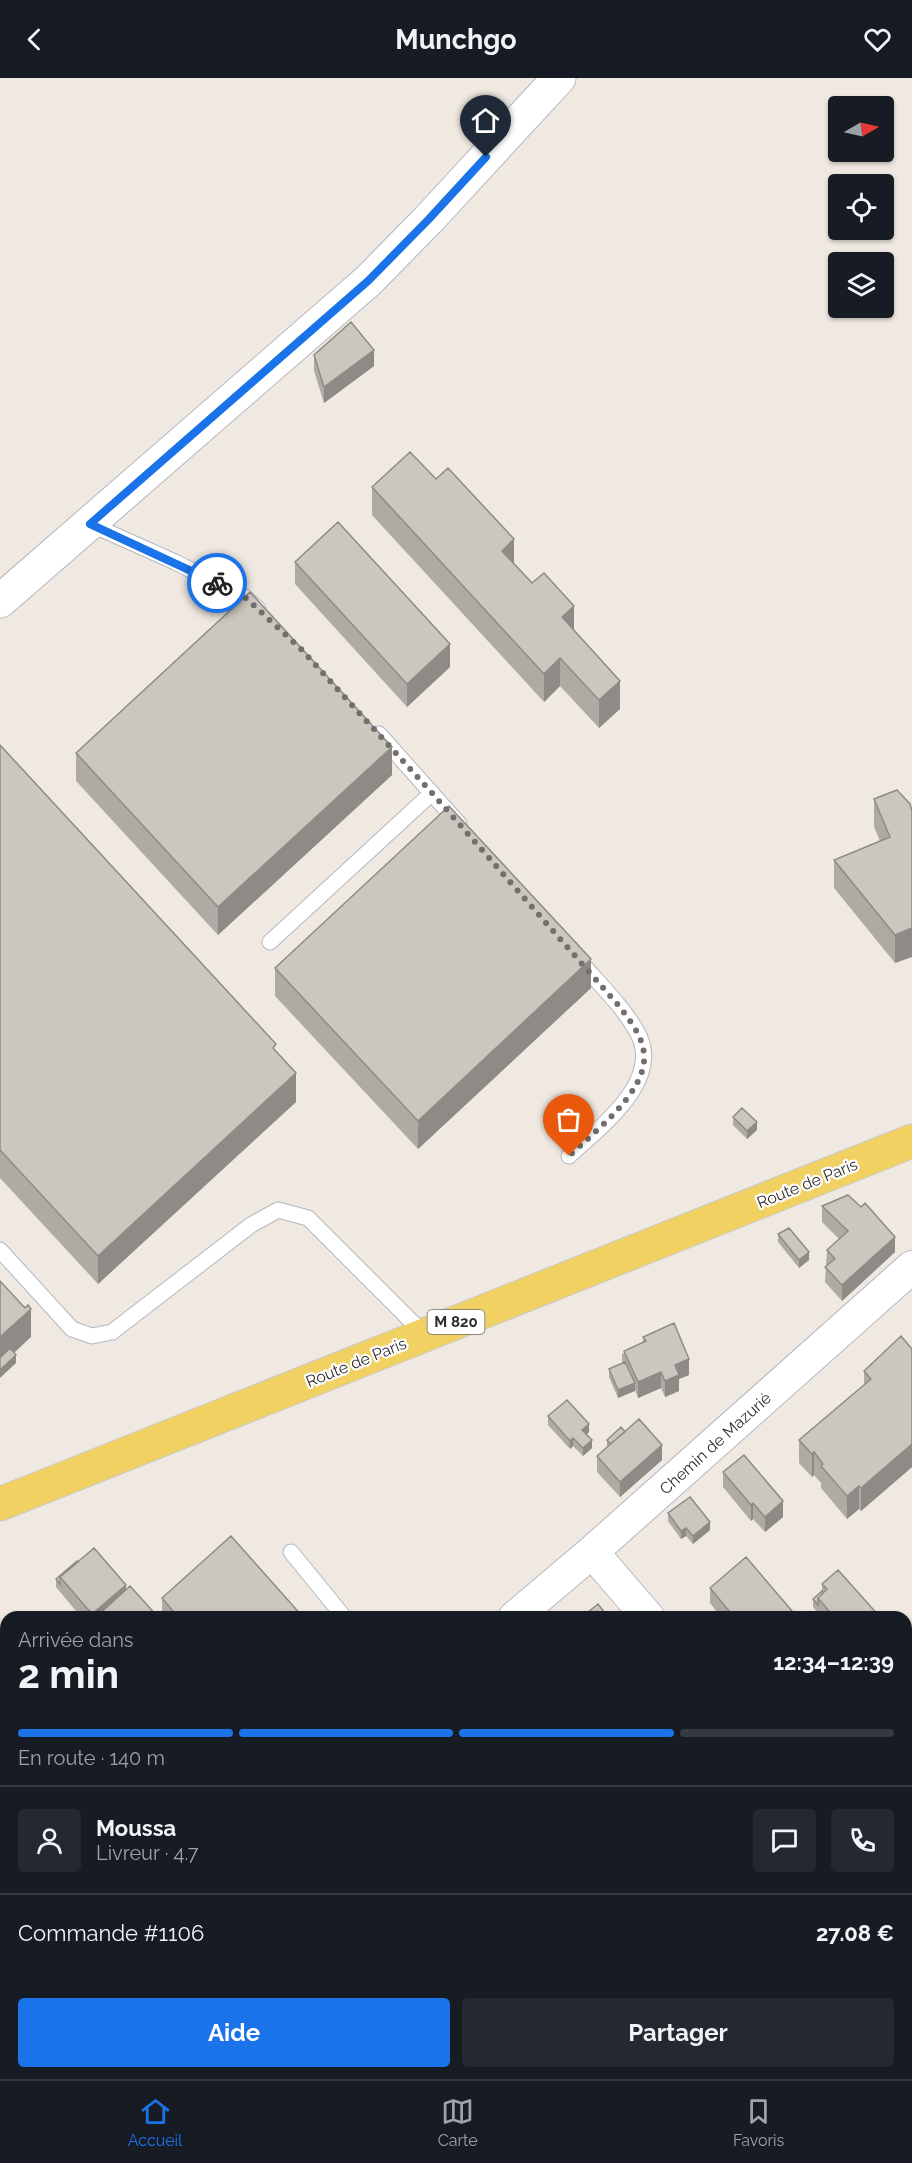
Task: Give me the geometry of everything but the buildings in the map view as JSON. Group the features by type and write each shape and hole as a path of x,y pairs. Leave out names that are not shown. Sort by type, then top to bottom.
{"main road":[{"name":"Route de Paris","path":"0,1504 912,1141"}],"street":[{"path":"0,601 368,281 428,220 559,78"},
{"name":"Chemin de Mazurié","path":"522,1611 910,1273"},
{"path":"592,1552 643,1611"}],"lane":[{"path":"90,524 175,562 246,598 270,620"},
{"path":"371,726 471,837"},
{"path":"270,942 432,793"},
{"path":"564,944 619,1006 637,1031 644,1056 638,1083 623,1104 569,1156"},
{"path":"0,1250 72,1329 92,1335 112,1332 251,1226 278,1210 308,1218 425,1335"},
{"path":"291,1552 339,1611"}],"way so far":[{"path":"217,583 246,598 302,650 432,793 619,1006 637,1031 644,1056 638,1083 623,1104 569,1156"}],"route":[{"path":"217,583 90,524 368,281 486,157"}]}
